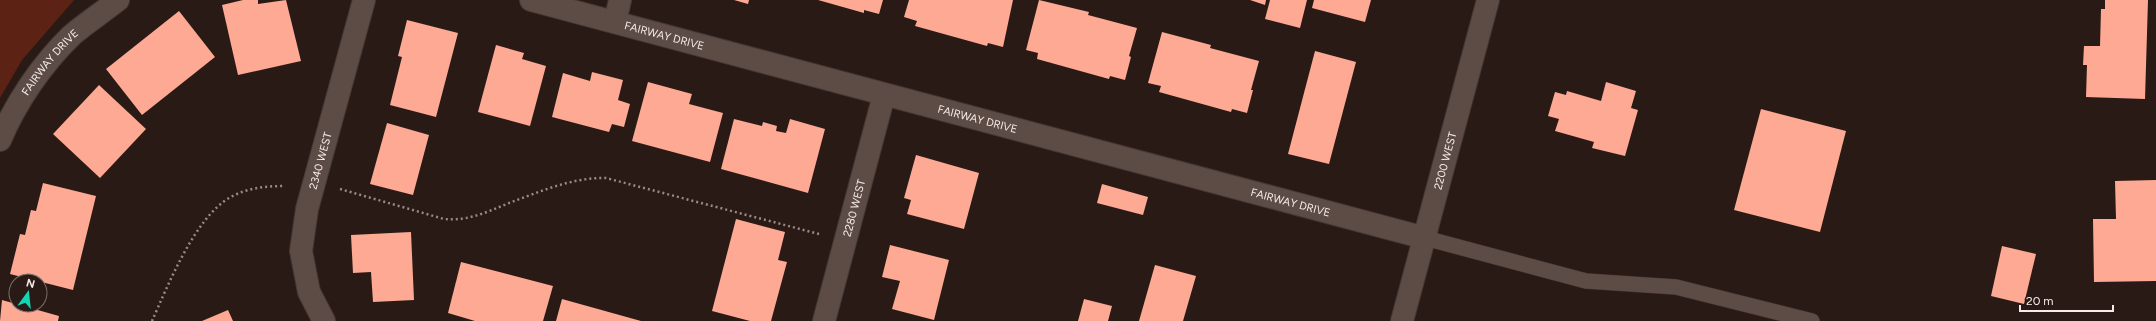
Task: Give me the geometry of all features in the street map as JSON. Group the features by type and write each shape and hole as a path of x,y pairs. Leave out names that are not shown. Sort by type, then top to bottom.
{"street":[{"name":"FAIRWAY DRIVE","path":"0,140 10,114 38,75 72,36 118,0"},
{"name":"2340 WEST","path":"324,321 309,292 301,251 307,209 364,0"},
{"name":"FAIRWAY DRIVE","path":"531,0 1425,238"},
{"path":"615,22 620,0"},
{"name":"2200 WEST","path":"1402,321 1488,0"},
{"name":"2280 WEST","path":"824,321 884,95"}],"lane":[{"path":"1425,238 1586,281 1676,287 1812,321"}],"path":[{"path":"332,187 444,219 462,220 540,191 590,178 606,178 845,241"},
{"path":"152,321 171,280 205,220 229,198 260,186 288,186"}],"shaded area":[{"path":"0,0 74,0 22,60 0,98"}],"building":[{"path":"243,0 258,0 258,4 286,0 301,61 238,75 222,5"},
{"path":"734,0 749,0 748,4"},
{"path":"818,0 883,0 879,14 864,10 864,13"},
{"path":"909,0 1013,0 1003,47 988,43 987,46 915,26 917,21 904,17"},
{"path":"1039,0 1089,12 1088,15 1137,28 1129,56 1131,57 1125,80 1110,76 1109,79 1037,59 1038,53 1026,50"},
{"path":"1250,0 1266,0 1265,5"},
{"path":"1270,0 1307,0 1300,28 1265,19"},
{"path":"1314,0 1371,0 1365,22 1312,8"},
{"path":"2105,0 2148,0 2145,99 2086,97 2087,65 2083,65 2084,46 2100,46 2101,9 2105,9"},
{"path":"179,11 215,57 142,115 106,69"},
{"path":"407,20 458,33 436,117 390,105 402,57 398,56"},
{"path":"1162,32 1211,45 1210,48 1259,61 1251,90 1253,90 1247,113 1232,109 1231,112 1159,92 1161,86 1148,83"},
{"path":"496,45 524,53 522,59 546,66 530,126 478,112"},
{"path":"1315,51 1356,62 1329,164 1288,154"},
{"path":"592,72 623,80 618,100 630,104 624,127 612,124 609,132 552,117 563,73 590,81"},
{"path":"648,82 692,94 689,104 723,113 710,162 632,141"},
{"path":"1606,82 1636,91 1631,108 1638,110 1625,156 1592,148 1594,142 1555,131 1559,119 1548,116 1555,92 1566,95 1567,91 1601,101"},
{"path":"99,85 146,129 100,178 53,134"},
{"path":"1761,109 1846,131 1820,232 1734,210"},
{"path":"734,119 762,126 763,122 777,126 776,131 786,133 790,119 825,129 808,193 721,169"},
{"path":"387,123 429,135 413,195 370,184"},
{"path":"916,155 979,173 964,229 907,214 911,200 904,198"},
{"path":"2156,180 2156,281 2094,282 2093,219 2116,219 2115,181"},
{"path":"43,183 96,196 73,290 48,284 48,273 10,273 20,234 25,235 31,210 36,211"},
{"path":"1102,184 1148,197 1143,215 1097,203"},
{"path":"736,219 785,232 778,260 787,262 771,321 750,321 712,311"},
{"path":"411,232 414,300 373,302 371,272 353,273 351,235"},
{"path":"890,245 949,260 934,320 892,309 900,281 882,277"},
{"path":"2002,246 2036,254 2024,304 1991,296"},
{"path":"461,262 553,286 543,321 475,321 448,313"},
{"path":"1155,265 1196,276 1183,321 1139,321"},
{"path":"562,299 641,321 556,321"},
{"path":"1084,299 1112,306 1108,321 1078,321"},
{"path":"2,300 8,302 8,313 48,313 59,316 58,321 0,321"},
{"path":"228,310 233,321 202,321"}]}
